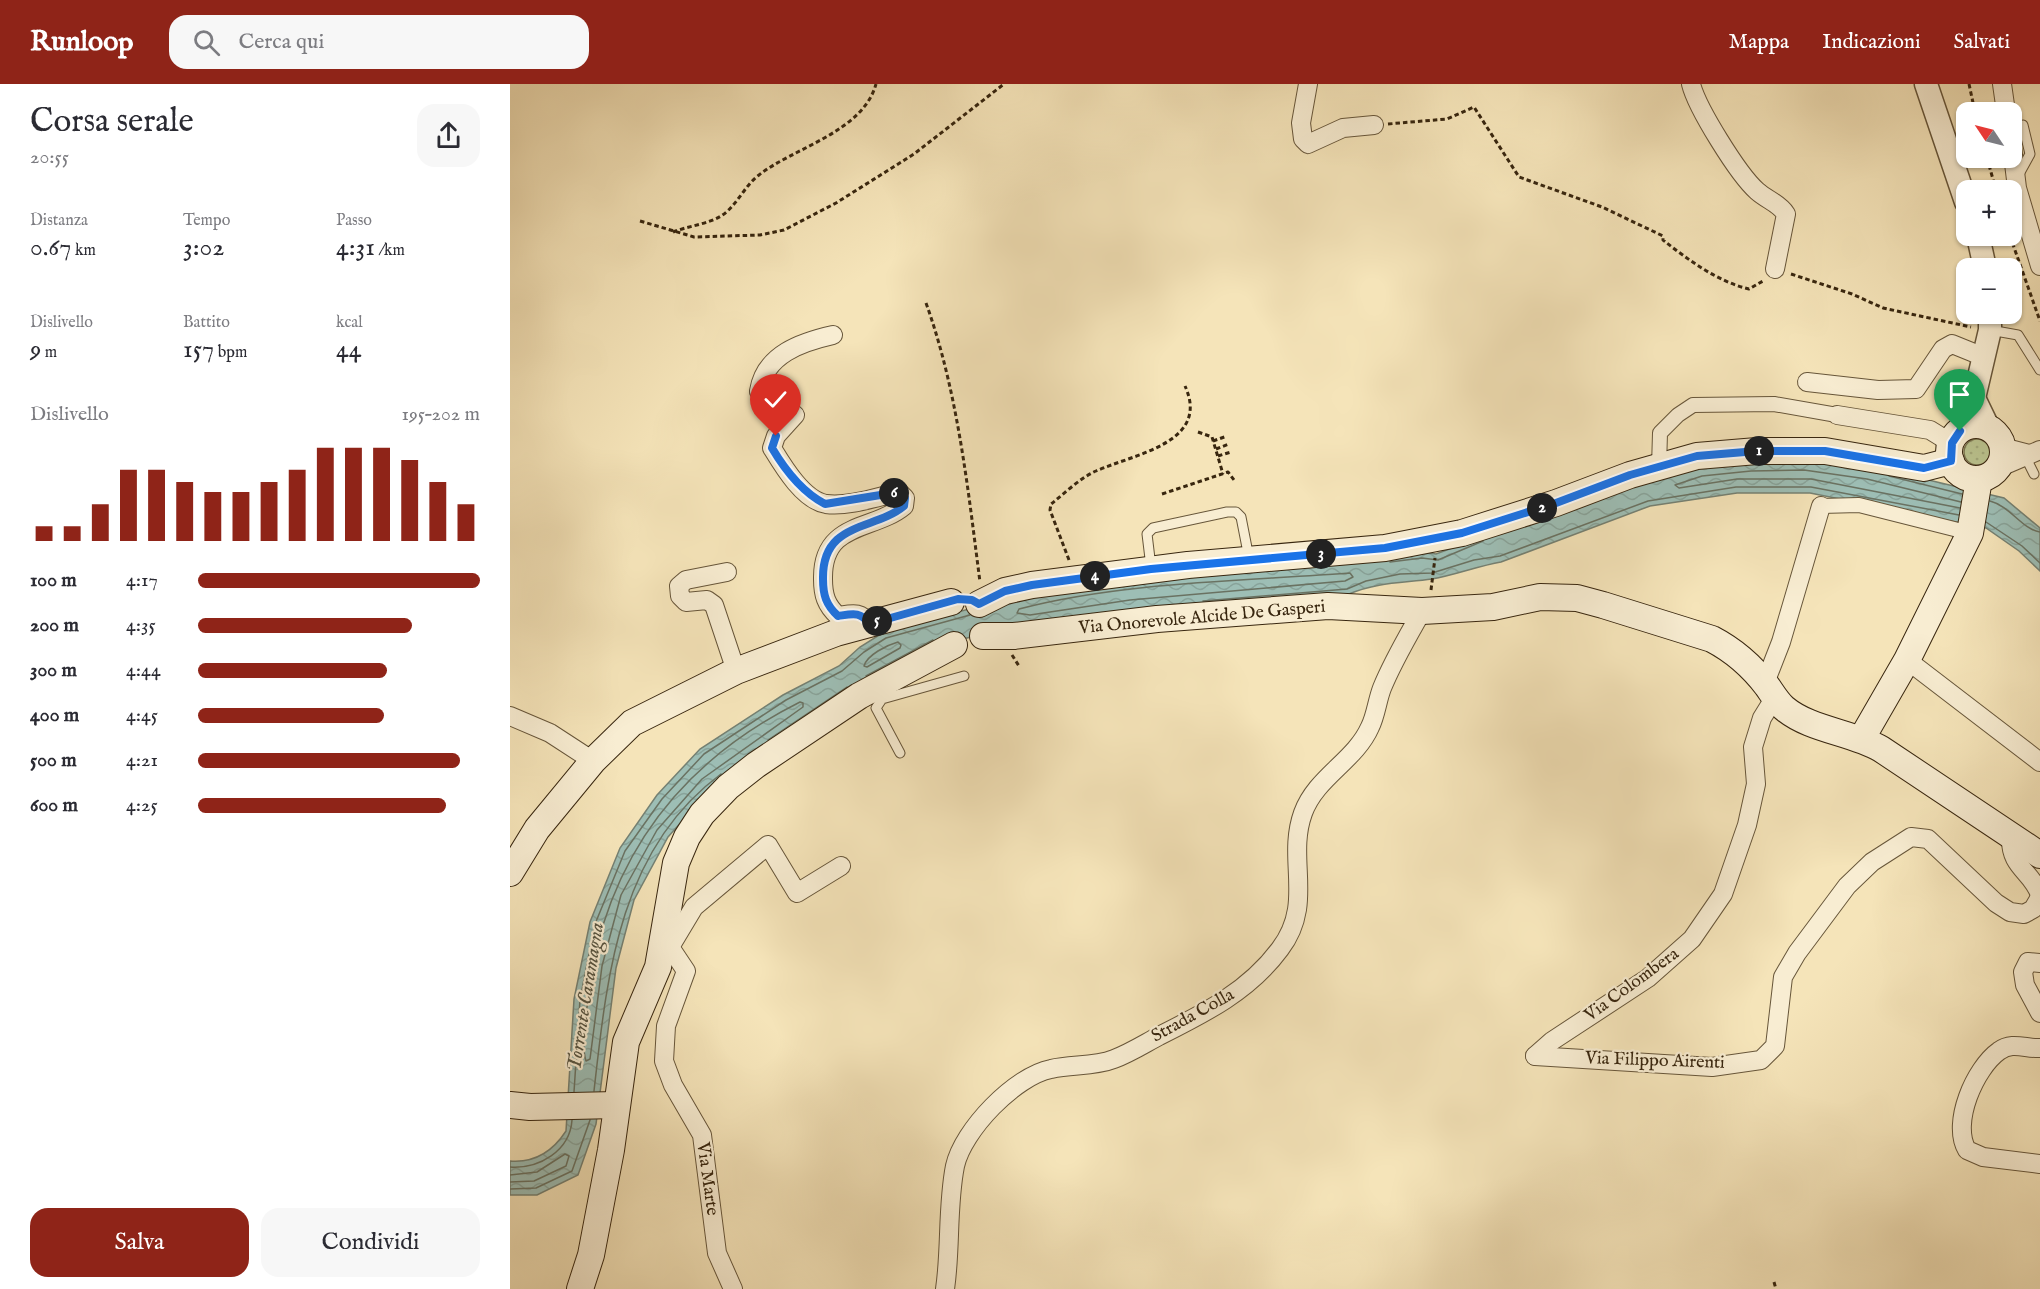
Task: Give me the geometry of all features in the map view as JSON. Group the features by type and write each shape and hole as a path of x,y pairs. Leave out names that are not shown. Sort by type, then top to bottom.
{"main road":[{"path":"510,873 537,829 593,761 632,723 736,671 836,633 939,609 965,599 981,603 1015,589 1076,578 1385,548 1462,533 1697,456 1757,451 1825,451 1924,468 1977,455 1970,533 1907,660 1862,738"},
{"path":"1427,602 1493,607 1540,597 1577,598 1712,639 1741,656 1783,708 1805,721 1862,738 1978,813 2011,838 2039,854"},
{"name":"Via Onorevole Alcide De Gasperi","path":"983,636 1021,635 1157,619 1328,606 1427,602"},
{"path":"580,1289 591,1255 611,1150 615,1105 626,1042 667,946 681,850 702,814 728,787 859,696 954,645 970,645 983,636 986,630 987,615 981,603"},
{"path":"939,609 943,635 954,645"},
{"path":"510,1105 615,1105"}],"street":[{"path":"1308,84 1301,123 1303,139 1308,144 1343,128 1374,125"},
{"path":"1691,84 1693,92 1743,174 1758,192 1781,206 1786,214 1775,269"},
{"path":"1926,84 1959,180"},
{"path":"2002,84 2005,102"},
{"path":"2022,202 2040,266"},
{"path":"1977,455 1974,398 1990,324"},
{"path":"834,335 801,343 789,349 765,372 759,391 795,415 776,436 772,448 810,495 825,504 899,492 905,498 904,506 897,512 853,528 842,535 823,570 823,594 831,609 838,616 858,614 864,616 869,624"},
{"path":"1807,382 1878,390 1916,389 1943,349 1952,344 1984,357"},
{"path":"1659,467 1660,433 1690,406 1768,403 1921,428 1977,455 2035,452"},
{"path":"1821,506 1859,505 1970,533"},
{"name":"Via Colombera","path":"1535,1056 1552,1041 1648,978 1692,939 1723,894 1747,825 1756,784 1754,747 1781,642 1821,506"},
{"path":"727,572 686,580 679,586 680,596 686,602 707,600 714,605 736,671"},
{"name":"Strada Colla","path":"945,1289 956,1165 967,1141 1006,1094 1026,1079 1051,1069 1116,1059 1212,1009 1242,989 1268,965 1282,947 1293,928 1299,906 1298,850 1302,814 1321,784 1352,754 1370,728 1382,689 1427,602"},
{"path":"1907,660 2040,762"},
{"path":"510,716 550,733 593,761"},
{"name":"Via Filippo Airenti","path":"1535,1056 1712,1066 1761,1060 1775,1046 1783,977 1797,953 1847,886 1872,862 1911,837 1928,839 1996,903 2010,912 2024,914 2033,909 2040,896 2036,884 2018,866 2012,854 2011,838"},
{"path":"667,946 694,907 768,845 797,893 841,866"},
{"name":"Via Marte","path":"667,946 686,971 666,1026 664,1061 673,1085 702,1136 717,1253 733,1289"},
{"path":"2040,963 2028,962 2023,972 2025,985 2040,1012"},
{"path":"2040,1047 2012,1045 2000,1050 1987,1064 1968,1099 1960,1122 1960,1133 1967,1150 1983,1157 2040,1164"}],"lane":[{"path":"2019,180 2020,169 2030,154 2023,125"},
{"path":"1994,324 2018,335 2040,370"},
{"path":"2034,474 2029,464 2035,452"},
{"path":"1151,569 1147,534 1153,528 1227,512 1236,512 1241,517 1250,560"},
{"path":"900,753 876,708 878,703 882,699 964,676"}],"path":[{"path":"673,232 724,213 751,181 765,170 817,144 858,113 869,101 876,84"},
{"path":"640,220 694,237 739,237 771,234 784,230 836,203 908,158 1004,84"},
{"path":"1969,84 1973,102"},
{"path":"1374,125 1447,118 1474,107 1519,177 1602,207 1663,236 1663,240 1682,255 1736,286 1749,289 1761,283 1775,269 1852,294 1883,308 1949,322"},
{"path":"2014,246 2040,321"},
{"path":"926,303 940,348 959,436 981,603"},
{"path":"1076,578 1050,510 1051,504 1094,472 1165,445 1177,435 1191,417 1191,400 1185,386"},
{"path":"1198,432 1212,437 1223,474"},
{"path":"1214,441 1227,436"},
{"path":"1216,449 1229,444"},
{"path":"1218,456 1231,452"},
{"path":"1162,494 1228,472 1234,480"},
{"path":"1427,602 1437,538"},
{"path":"1011,650 1019,666"},
{"path":"1774,1282 1776,1289"}],"green space":[{"path":"1977,439 1986,443 1990,452 1986,461 1977,465 1968,461 1964,452 1968,443"}],"water":[{"name":"Torrente Caramagna","path":"1750,457 1870,466 2004,498 2040,528 2040,571 2019,551 1986,528 1810,493 1737,493 1650,506 1501,562 1432,579 1380,585 1349,594 1009,628 929,647 710,790 668,837 634,900 616,968 596,1124 578,1175 537,1195 510,1195 510,1161 535,1158 549,1150 566,1131 574,999 590,922 620,848 657,795 700,749 783,695 839,666 860,647 884,632 1050,587 1423,552 1436,554 1649,476"}],"route":[{"path":"776,436 772,448 779,460 804,491 825,504 843,503 899,492 905,498 904,506 897,512 853,528 842,535 835,543 823,570 823,594 831,609 838,616 858,614 864,616 869,624 958,599 972,600 979,604 1005,591 1032,585 1188,565 1385,548 1462,533 1556,503 1630,475 1697,456 1757,451 1825,451 1924,468 1951,461 1952,443 1960,431"}]}
